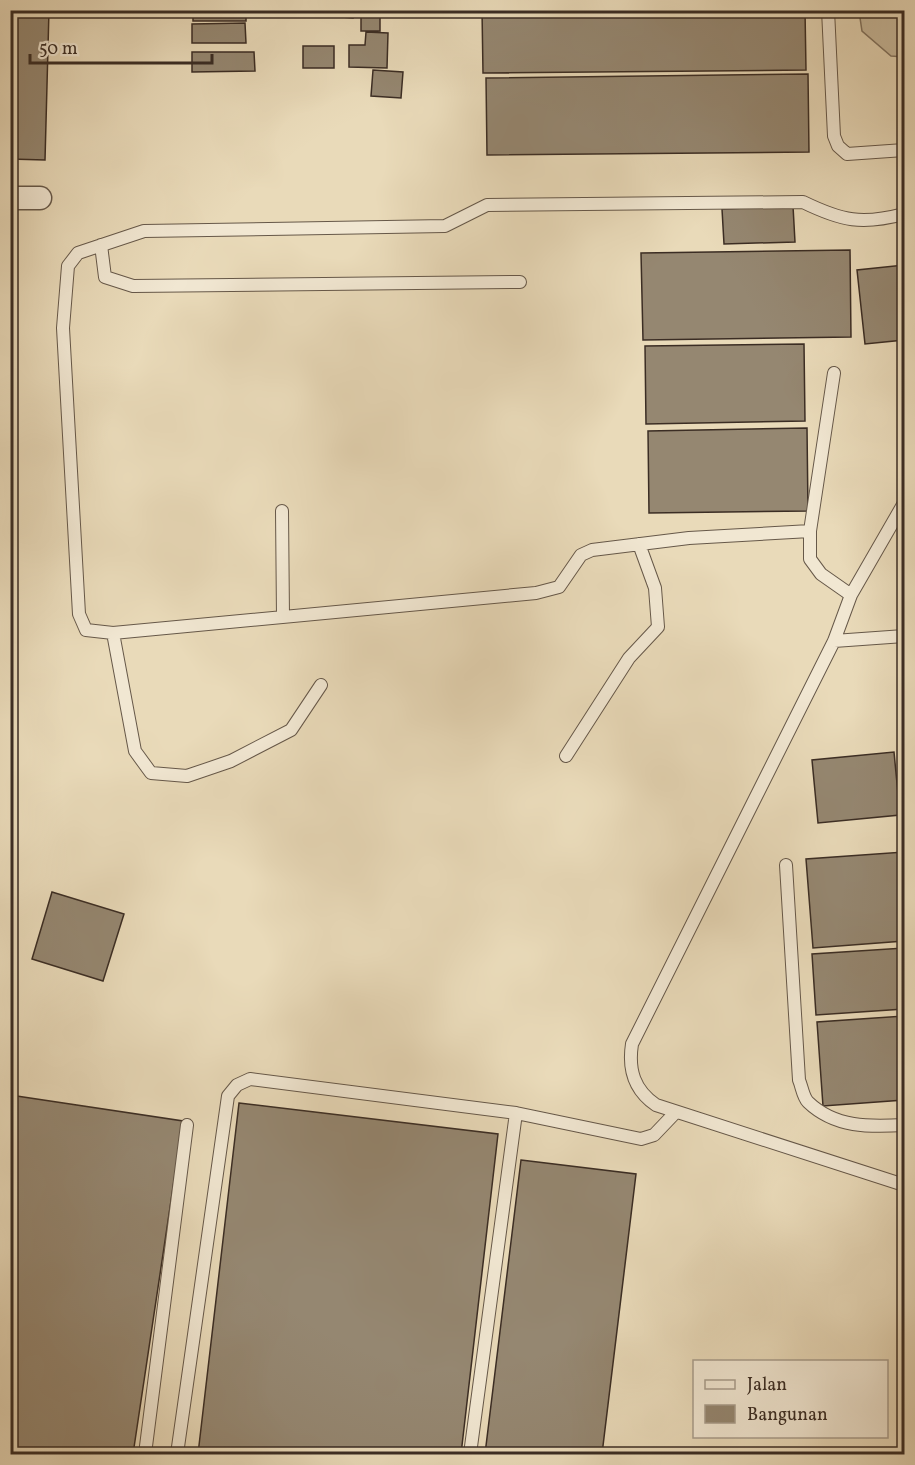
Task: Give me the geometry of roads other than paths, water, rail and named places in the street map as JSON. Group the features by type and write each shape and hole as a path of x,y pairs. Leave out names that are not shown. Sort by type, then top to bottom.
{"street":[{"path":"10,198 40,198"}],"lane":[{"path":"828,10 834,136 838,146 847,153 904,150"},
{"path":"810,531 689,538 592,550 581,555 559,587 536,594 113,633 86,630 79,614 63,328 68,266 78,253 144,231 445,226 487,205 803,202 834,217 875,222 904,214"},
{"path":"100,244 105,277 133,286 520,282"},
{"path":"834,373 810,531 810,559 815,568 851,595"},
{"path":"904,503 851,595 834,641 632,1044 631,1070 643,1097 675,1113 904,1185"},
{"path":"282,511 283,617"},
{"path":"566,756 629,658 658,627 655,588 639,544"},
{"path":"113,633 135,751 152,773 187,776 231,761 291,730 321,685"},
{"path":"834,641 904,636"},
{"path":"786,865 800,1080 807,1101 834,1119 862,1127 904,1125"},
{"path":"177,1455 228,1095 237,1085 250,1079 516,1113 641,1139 654,1135 675,1113"},
{"path":"470,1455 516,1113"},
{"path":"145,1455 187,1125"}]}
